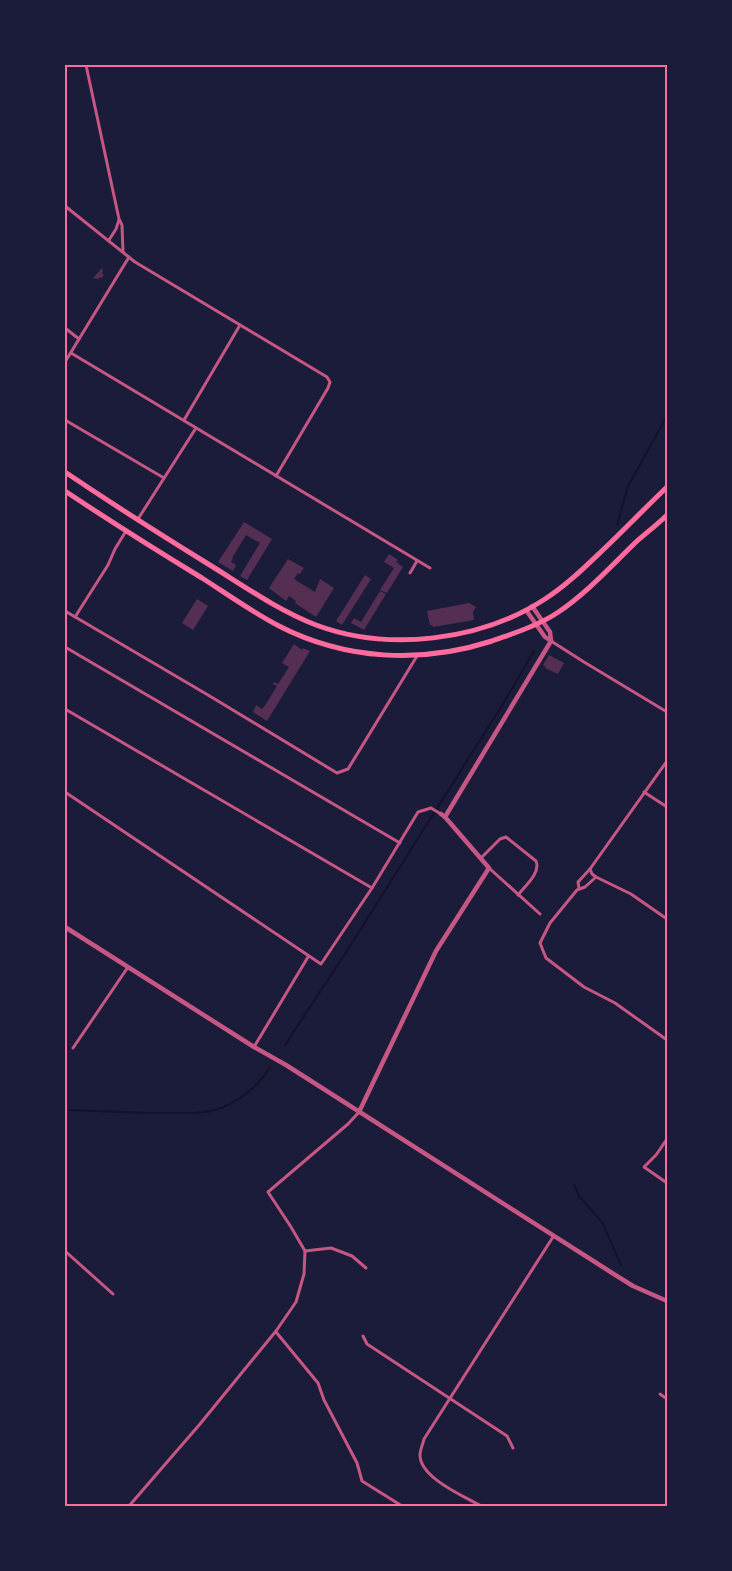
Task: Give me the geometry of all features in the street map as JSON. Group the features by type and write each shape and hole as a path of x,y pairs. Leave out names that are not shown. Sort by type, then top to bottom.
{"main road":[{"path":"65,472 137,520 285,611 316,625 342,633 401,640 435,638 478,629 526,610 561,588 577,575 667,487"},
{"path":"65,491 270,620 297,634 329,646 365,653 417,656 467,648 535,625 567,606 594,584 667,515"}],"street":[{"path":"86,65 119,219 122,224 123,253"},
{"path":"65,206 129,257 325,376 330,382 276,476"},
{"path":"108,240 116,229 119,219"},
{"path":"65,362 129,257"},
{"path":"184,420 240,325"},
{"path":"65,328 79,339"},
{"path":"71,352 430,568"},
{"path":"65,420 164,478"},
{"path":"137,520 196,428"},
{"path":"75,617 108,565 114,549 126,531"},
{"path":"410,573 418,560"},
{"path":"443,815 551,641 550,632 532,606"},
{"path":"526,610 545,637 667,712"},
{"path":"65,611 208,694 337,773 348,769 417,656"},
{"path":"65,647 400,843"},
{"path":"65,709 372,888"},
{"path":"579,888 578,882 590,869 667,760"},
{"path":"65,792 320,964 372,888 418,812 431,808 443,815 480,859 540,914"},
{"path":"644,792 667,807"},
{"path":"480,859 500,839 506,837 536,861 536,871 518,895"},
{"path":"129,1506 200,1424 276,1331 296,1302 304,1274 304,1251 292,1228 268,1192 348,1124 359,1112 436,950 489,868"},
{"path":"590,869 596,877 632,894 667,919"},
{"path":"596,877 585,887 579,888 550,923 540,943 546,958 584,987 615,1003 667,1040"},
{"path":"65,927 633,1286 667,1301"},
{"path":"254,1046 308,957"},
{"path":"73,1048 128,967"},
{"path":"667,1139 656,1155 644,1167 667,1183"},
{"path":"481,1506 434,1479 424,1468 420,1455 424,1439 553,1236"},
{"path":"304,1251 331,1248 352,1256 366,1268"},
{"path":"65,1251 113,1294"},
{"path":"276,1331 318,1383 324,1400 357,1463 362,1481 402,1506"},
{"path":"363,1336 367,1344 507,1436 513,1448"},
{"path":"660,1394 667,1398"}],"building":[{"path":"102,268 102,274 104,275 102,278 93,278"},
{"path":"244,522 272,539 247,580 240,576 260,543 246,535 232,558 231,562 236,565 233,571 218,562"},
{"path":"389,554 398,560 396,562 403,567 387,593 380,590 394,568 384,562"},
{"path":"288,559 304,568 294,579 315,592 320,579 334,588 316,617 295,603 296,601 289,596 286,601 269,588"},
{"path":"365,575 371,579 342,625 336,621"},
{"path":"380,591 386,594 364,630 351,623 354,618 361,622"},
{"path":"197,599 208,606 193,630 182,623"},
{"path":"469,603 476,607 473,612 474,620 433,627 430,625 427,611"},
{"path":"294,644 302,650 303,648 310,651 267,721 253,712 256,705 262,709 266,704 277,686 273,684 274,682 278,684 289,667 282,663"},
{"path":"549,655 564,663 558,674 545,668 543,665"}],"waterway":[{"path":"617,525 628,486 667,416"},
{"path":"285,1045 350,946 501,707 534,651"},
{"path":"65,1110 159,1113 209,1111 229,1105 243,1097 255,1086 270,1067"},
{"path":"574,1185 579,1196 602,1222 621,1265"}]}
